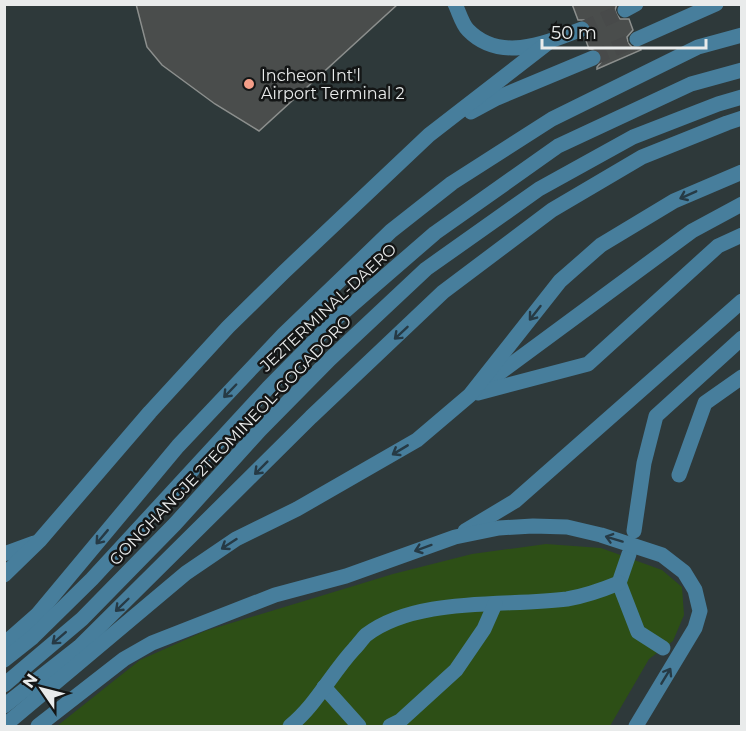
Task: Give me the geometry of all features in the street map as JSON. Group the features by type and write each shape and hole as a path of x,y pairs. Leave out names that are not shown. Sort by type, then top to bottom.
{"street":[{"path":"455,4 466,29 483,41 512,50 549,42 582,29"},
{"path":"637,39 716,4"},
{"name":"GONGHANGJE 2TEOMINEOL-GOGADORO","path":"4,644 37,615 178,446 283,335 391,231 452,183 552,118 698,47 741,35"},
{"path":"4,575 40,540 150,412 228,327 429,135 549,42"},
{"path":"429,135 497,98 593,58"},
{"name":"JE2TERMINAL-DAERO","path":"4,660 33,638 92,579 267,388 338,317 435,233 558,146 691,84 741,70"},
{"name":"GONGHANGJE 2TEOMINEOL-GOGADORO","path":"4,685 82,619 175,524 260,430 330,359 426,269 539,189 633,137 741,97"},
{"path":"4,706 80,647 311,417 443,292 552,210 642,157 741,118"},
{"path":"470,395 560,281 601,244 674,201 741,172"},
{"path":"4,726 186,573 236,539 327,492 417,440 470,395 692,231 741,204"},
{"path":"470,395 588,364 718,246 741,235"},
{"path":"456,537 515,501 741,301"},
{"path":"634,531 644,463 656,416 741,338"},
{"path":"679,475 705,403 741,376"},
{"path":"38,726 124,659 152,643 275,595 346,576 456,537 499,528 533,526 567,527 601,535 662,555 684,572 695,590 700,611 695,628 636,726"},
{"path":"4,554 40,540"},
{"path":"629,554 619,583 638,632 663,648"},
{"path":"290,726 306,714 344,660 366,635 400,617 427,611 565,599 592,594 619,583"},
{"path":"390,726 400,721 456,670 484,629 495,604"},
{"path":"324,687 359,726"}],"shaded area":[{"path":"5,5 741,5 741,726 5,726"}],"green space":[{"path":"546,544 601,548 662,570 682,587 684,615 673,641 649,659 610,726 57,726 140,660 205,631 393,574 472,554"}],"building":[{"name":"Incheon Int'l Airport Terminal 2","path":"136,4 398,4 259,131 215,104 162,65 147,47"},
{"path":"572,4 617,4 615,10 617,15 620,19 629,19 633,30 627,37 628,43 641,50 597,69 603,60 602,55 598,50 589,49 585,38 591,31 591,25 584,20 578,20"}],"tunnel":[{"path":"582,29 625,10"},
{"path":"593,58 637,39"}],"place":[{"name":"Incheon Int'l Airport Terminal 2","path":"249,84"}]}
